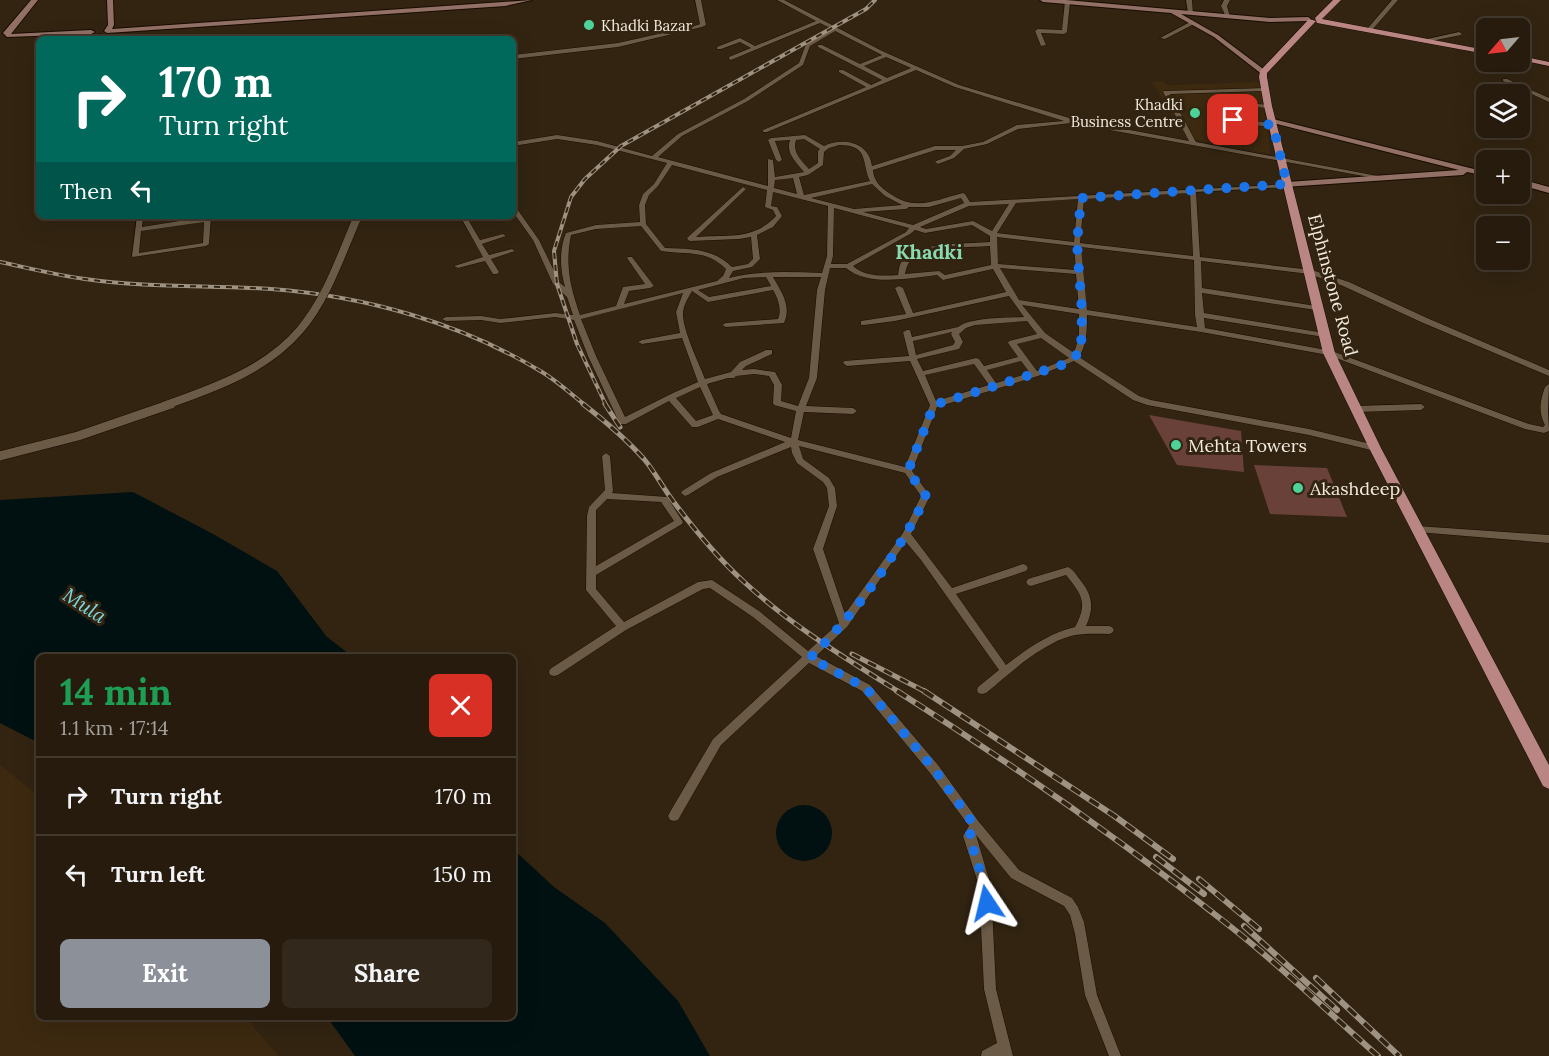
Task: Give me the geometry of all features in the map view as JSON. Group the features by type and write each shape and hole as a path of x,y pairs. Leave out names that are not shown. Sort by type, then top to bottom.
{"main road":[{"path":"1263,73 1330,0"},
{"path":"1314,20 1337,0"},
{"path":"1328,10 1340,24"},
{"path":"1314,20 1476,50"},
{"path":"1530,60 1549,64"},
{"name":"Elphinstone Road","path":"1263,73 1268,106 1310,272 1316,308 1329,353 1417,530 1549,781"}],"street":[{"path":"35,0 7,33 9,36 92,32 100,29 104,34"},
{"path":"104,34 111,25 110,0"},
{"path":"104,34 506,4 529,0"},
{"path":"516,57 618,45 700,26 703,24 698,0"},
{"path":"780,0 886,55 957,86 1075,122 1378,178"},
{"path":"1043,0 1278,21 1314,20"},
{"path":"1189,0 1191,13"},
{"path":"1227,0 1224,6 1228,16"},
{"path":"1370,29 1395,0"},
{"path":"1043,45 1038,31 1064,32 1067,2"},
{"path":"1170,11 1216,36 1263,73"},
{"path":"731,58 821,21"},
{"path":"1163,38 1192,23"},
{"path":"653,158 680,135 746,100 801,64 808,45 835,29"},
{"path":"1426,40 1459,34"},
{"path":"719,48 740,40 755,48"},
{"path":"820,46 887,80"},
{"path":"860,66 886,55"},
{"path":"765,130 915,68"},
{"path":"841,71 871,87"},
{"path":"1506,80 1549,100"},
{"path":"1193,143 1166,92 1264,89"},
{"path":"1268,106 1221,103 1224,116 1233,120 1272,122 1474,171"},
{"path":"870,168 935,148 962,148 986,143 1017,127 1075,122"},
{"path":"516,144 557,137 597,143 925,231 973,223 993,235 1310,272 1346,284 1424,320 1549,372"},
{"path":"779,160 771,140 805,137 823,148 848,142 866,156 874,182 901,203 915,206"},
{"path":"794,138 791,146 793,153 808,173"},
{"path":"772,179 796,177 808,173 821,164 820,151 823,148"},
{"path":"938,162 952,157 962,148"},
{"path":"690,238 754,235 768,230 779,216 775,208 768,207 772,179 770,160"},
{"path":"670,163 656,185 646,194 642,205 643,224 663,250 704,251 722,260 730,269"},
{"path":"827,266 848,266 908,233 914,227 968,204 1474,171"},
{"path":"796,177 801,198"},
{"path":"801,198 874,182"},
{"path":"1530,185 1549,190"},
{"path":"683,251 690,238 743,189"},
{"path":"1193,190 1195,257 1201,330"},
{"path":"846,210 915,206 963,195 968,204"},
{"path":"934,405 1062,365 1075,357 1082,348 1077,244 1081,198"},
{"path":"1014,201 993,235 995,266 1016,303 1042,334 1075,357 1136,398 1150,403 1309,432 1375,448"},
{"path":"831,206 830,256 825,275 813,378 801,410 794,442 800,461 826,480 831,488 832,506 819,549 844,624"},
{"path":"516,211 536,240 557,284 570,297"},
{"path":"140,219 135,256 206,244 208,219"},
{"path":"138,230 202,219"},
{"path":"0,456 37,449 90,433 175,402 219,385 270,356 298,332 314,312 357,219"},
{"path":"465,219 495,273"},
{"path":"643,224 596,227 567,234 562,251 576,318 623,422 704,381 761,371 772,374 778,385 777,403 801,410 853,411"},
{"path":"730,269 750,266 758,259 754,235"},
{"path":"478,243 503,236"},
{"path":"901,277 905,262 916,253 942,248 966,248 994,244"},
{"path":"458,266 512,251"},
{"path":"619,307 626,289 650,286 630,258"},
{"path":"848,266 852,271 865,276 901,277 939,273 943,278 995,266 1079,273"},
{"path":"718,283 726,277 730,269"},
{"path":"726,325 781,321 784,314 776,287 768,274"},
{"path":"446,319 482,318 500,321 555,315 576,318 744,276 825,275"},
{"path":"691,290 708,300 776,287"},
{"path":"899,288 910,315"},
{"path":"674,816 717,742 844,624 906,535 926,496 908,471 794,442 718,417 683,335 679,316 680,305 691,290"},
{"path":"1198,290 1316,308"},
{"path":"864,323 1010,293"},
{"path":"1016,303 1201,330 1329,353 1528,427 1544,430 1549,426 1543,416 1542,406 1549,387"},
{"path":"1199,315 1324,335"},
{"path":"908,471 934,405 919,374 907,336 957,329 975,323 1029,318"},
{"path":"847,363 913,358 956,347 959,342 955,333 957,329"},
{"path":"1035,374 1012,343 1042,334"},
{"path":"642,342 683,335"},
{"path":"731,376 743,364 769,352"},
{"path":"982,369 1023,358"},
{"path":"919,374 976,361 996,387"},
{"path":"671,398 694,425 718,417"},
{"path":"1356,410 1421,406"},
{"path":"685,493 714,475 794,442"},
{"path":"606,456 610,485 607,496 592,509 591,591 623,627"},
{"path":"590,574 679,522 664,499 607,496"},
{"path":"1417,530 1549,539"},
{"path":"906,535 1005,671"},
{"path":"949,592 1023,568"},
{"path":"1031,582 1068,571 1089,603 1088,613 1078,631"},
{"path":"554,672 623,627 701,585 709,583 756,614 810,658 866,688 934,769 975,826 1015,874 1068,902 1074,909 1078,916 1090,994 1115,1056"},
{"path":"982,690 1005,671 1058,637 1078,631 1108,630"},
{"path":"975,826 969,836 985,886 990,989 1006,1051 987,1056"}],"shaded area":[{"path":"1163,81 1167,85 1259,82 1271,154 1186,138 1152,82"},
{"path":"0,765 36,794 36,1020 248,1020 279,1056 0,1056"}],"water":[{"name":"Mula","path":"133,492 277,571 327,637 349,654 36,654 36,741 0,723 0,500"},
{"path":"804,805 819,810 827,818 832,833 827,848 819,856 804,861 789,856 781,848 776,833 781,818 789,810"},
{"path":"516,852 554,887 605,923 678,1001 710,1056 355,1056 329,1020 516,1020"}],"building":[{"name":"Mehta Towers","path":"1149,415 1241,431 1244,472 1177,465"},
{"name":"Akashdeep","path":"1254,465 1327,468 1347,517 1270,514"}],"railway":[{"path":"606,405 577,344 557,284 554,251 571,197 585,179 621,146 866,9 875,0"},
{"path":"0,262 63,276 108,282 271,289 377,305 479,339 548,376 585,405"},
{"path":"583,404 615,430 644,459 697,532 742,580 798,626 899,692"},
{"path":"605,404 620,427"},
{"path":"852,654 926,692"},
{"path":"897,691 1067,804 1191,895 1269,958 1378,1056"},
{"path":"924,691 1113,815 1173,859"},
{"path":"1156,857 1204,894"},
{"path":"1199,879 1259,929"},
{"path":"1244,926 1337,1010"},
{"path":"1316,978 1399,1056"}],"place":[{"name":"Khadki Bazar","path":"589,25"},
{"name":"Khadki Business Centre","path":"1195,113"},
{"name":"Mehta Towers","path":"1176,445"},
{"name":"Akashdeep","path":"1298,488"}],"district":[{"name":"Khadki","path":"929,251"}],"route":[{"path":"987,903 981,870 969,836 975,826 934,769 866,688 810,658 844,624 880,576 924,501 926,496 908,471 934,405 1062,365 1081,352 1082,312 1077,244 1081,198 1287,184 1273,125 1233,120"}]}
